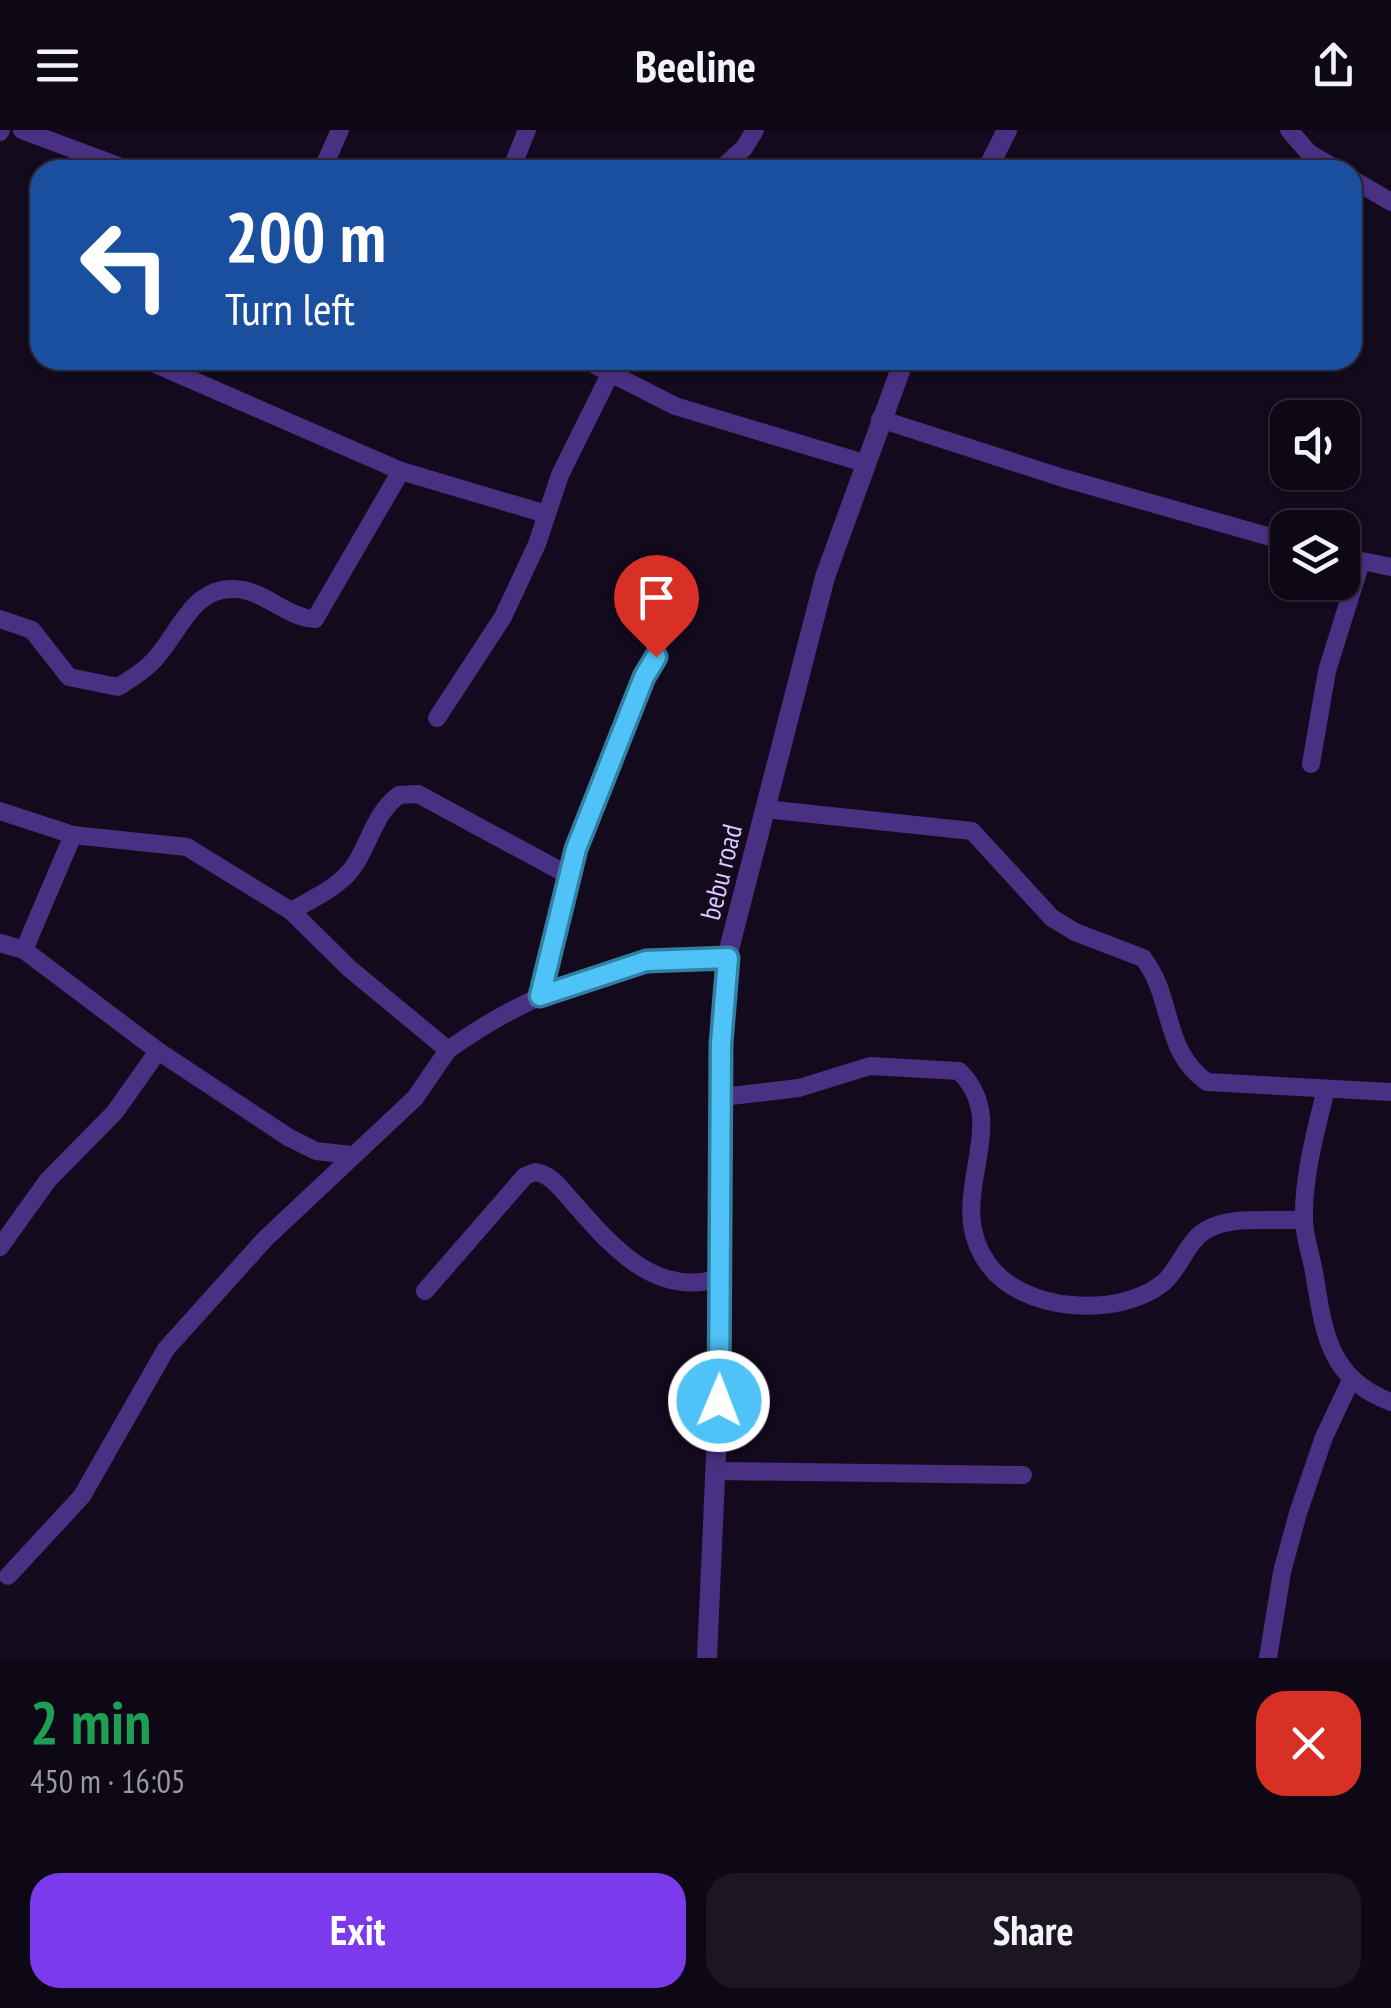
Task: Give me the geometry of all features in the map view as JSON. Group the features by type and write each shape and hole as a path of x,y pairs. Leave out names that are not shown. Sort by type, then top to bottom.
{"street":[{"path":"22,130 102,160"},
{"path":"326,160 340,130"},
{"path":"515,160 527,130"},
{"path":"731,160 755,130"},
{"path":"993,160 1007,130"},
{"path":"1289,130 1309,153 1321,160"},
{"path":"1362,185 1391,202"},
{"path":"169,370 401,471 546,514"},
{"path":"437,718 504,617 582,426 612,370"},
{"path":"619,370 676,406 864,464"},
{"name":"bebu road","path":"706,1658 716,1471 728,958 825,577 900,370"},
{"path":"880,419 1270,537"},
{"path":"0,619 32,630 69,677 118,687 152,663 186,616 211,593 236,588 296,618 315,619 401,471"},
{"path":"1360,561 1391,567"},
{"path":"1310,764 1343,600"},
{"path":"540,996 568,875 644,677 656,657"},
{"path":"291,911 334,886 356,864 372,826 399,795 418,794 568,875"},
{"path":"765,808 972,831 1052,918 1075,932 1144,958 1160,990 1168,1027 1192,1072 1207,1082 1391,1092"},
{"path":"0,811 74,835 187,847 291,911 350,969 448,1050"},
{"path":"24,950 74,835"},
{"path":"0,943 24,950 158,1050 288,1136 316,1151 350,1155"},
{"path":"8,1576 82,1496 166,1350 264,1239 415,1098 448,1050 490,1020 540,996 646,961 728,958"},
{"path":"0,1247 48,1180 115,1112 158,1050"},
{"path":"722,1097 800,1088 870,1066 959,1071 978,1090 982,1114 969,1208 974,1241 990,1268 1016,1289 1048,1301 1080,1306 1142,1296 1166,1281 1204,1231 1226,1222 1304,1219"},
{"path":"1326,1089 1315,1134 1304,1219 1327,1338 1351,1380 1366,1394 1391,1402"},
{"path":"425,1292 524,1176 535,1172 555,1183 610,1244 642,1271 699,1285 720,1278"},
{"path":"1268,1658 1282,1572 1298,1513 1324,1437 1351,1380"},
{"path":"716,1471 1022,1475"}],"route":[{"path":"656,657 644,677 576,849 540,996 646,961 728,958 721,1044 719,1401"}]}
